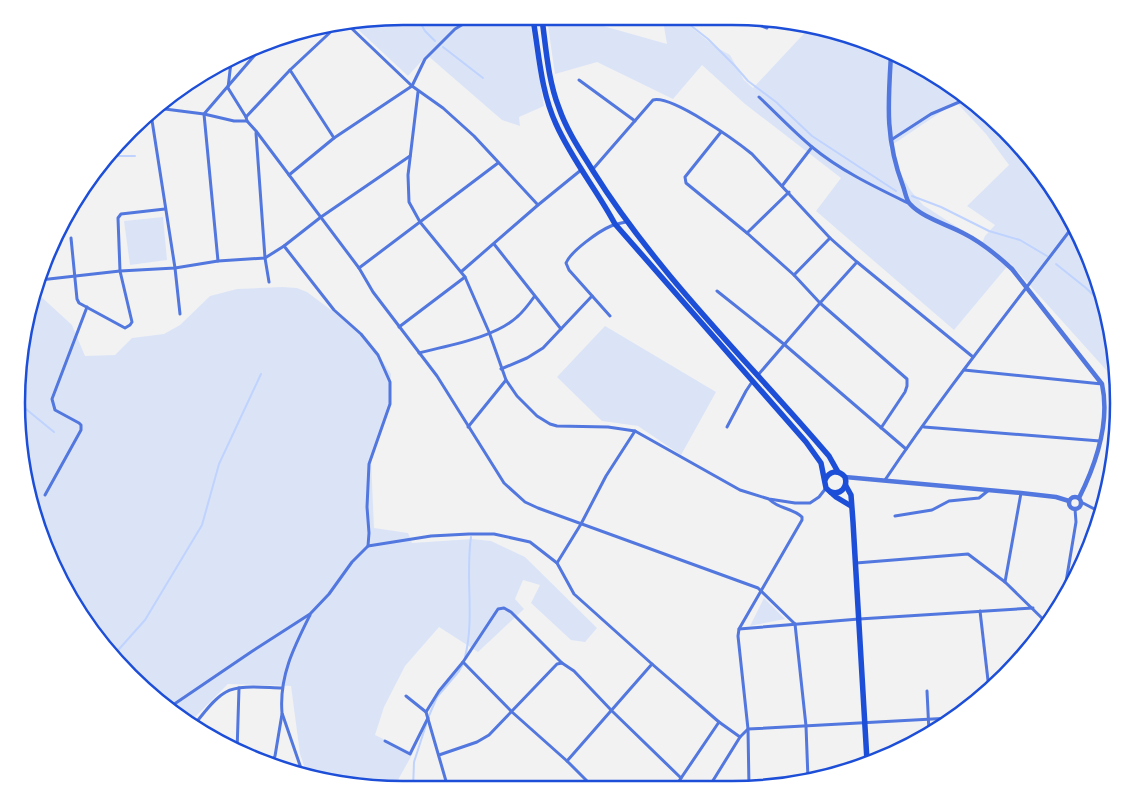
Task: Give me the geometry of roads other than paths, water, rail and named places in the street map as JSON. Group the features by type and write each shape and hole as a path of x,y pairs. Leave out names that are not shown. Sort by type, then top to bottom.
{"main road":[{"path":"534,25 550,108 566,144 615,224 819,459 827,490 851,506"},
{"path":"543,25 548,65 558,106 570,133 626,222 829,456 838,472 845,477 846,486 851,495 867,756"},
{"path":"825,480 830,473 838,472"},
{"path":"827,490 839,493 846,486"}],"street":[{"path":"289,175 334,138 412,86 425,59 447,36 462,25"},
{"path":"763,27 767,28"},
{"path":"352,28 418,92 443,108 460,123 538,205"},
{"path":"166,109 204,114 234,121 247,119 290,70 331,32"},
{"path":"218,261 204,114 255,56"},
{"path":"891,60 887,101 890,140 897,172 909,203"},
{"path":"230,68 228,88 247,119 359,268 373,292 437,376 504,483 526,502 538,508 761,590 796,624 806,726 808,774"},
{"path":"290,70 334,138"},
{"path":"579,80 635,122"},
{"path":"418,92 410,156 408,199 420,222 462,271 489,332 506,380 532,411 550,424 615,427 635,432 740,490 769,498 810,503 827,490"},
{"path":"759,97 812,147 870,184 909,203 924,214 966,234 988,248 1012,270 1085,361 1102,384 1105,404 1100,441 1079,507 1075,509"},
{"path":"592,170 635,122 650,102 660,99 683,109 722,132 752,154 830,238 974,357"},
{"path":"890,140 931,114 960,102"},
{"path":"152,121 175,268 180,314"},
{"path":"256,131 265,258 269,282"},
{"path":"722,132 685,177 688,185 747,233 794,275 820,303 907,379 908,386 881,428"},
{"path":"782,186 812,147"},
{"path":"46,280 120,271 175,268 218,261 265,258 410,156"},
{"path":"359,268 498,162"},
{"path":"462,271 538,205 582,170"},
{"path":"747,233 789,192"},
{"path":"71,238 79,303 125,328 132,322 120,271 118,218 121,214 165,209"},
{"path":"610,316 568,270 566,263 574,253 592,238 615,224 626,222"},
{"path":"885,480 963,370 1069,232"},
{"path":"794,275 830,238"},
{"path":"494,244 561,329"},
{"path":"284,246 334,310 361,334 378,355 390,382 390,404 369,464 368,546"},
{"path":"758,376 857,262"},
{"path":"399,326 465,277"},
{"path":"717,291 785,345 906,449"},
{"path":"501,369 535,354 592,296"},
{"path":"419,353 489,332 507,324 516,318 534,297"},
{"path":"45,495 81,430 79,423 55,410 52,399 86,307"},
{"path":"963,370 1102,384"},
{"path":"468,427 506,380"},
{"path":"727,427 752,382"},
{"path":"923,427 1100,441"},
{"path":"557,563 581,524 606,476 635,432"},
{"path":"845,477 1056,497 1068,501 1070,506 1075,509"},
{"path":"895,516 932,510 950,501 979,498 989,490"},
{"path":"1006,582 1021,493"},
{"path":"1068,501 1074,496 1095,509"},
{"path":"749,780 748,729 738,636 739,629 802,520 798,513 778,506 769,498"},
{"path":"1067,577 1076,522 1075,509"},
{"path":"174,704 310,614 329,594 352,562 368,546 432,536 494,534 530,542 557,563 574,594 719,722 740,737"},
{"path":"855,563 968,554 1006,582 1042,618"},
{"path":"426,712 439,691 463,662 498,609 504,608 511,612 562,663 574,671 681,778"},
{"path":"739,629 1033,608"},
{"path":"980,611 988,680"},
{"path":"274,758 282,713 282,688 286,667 292,648 310,614"},
{"path":"463,662 512,712 587,781"},
{"path":"439,755 483,739 512,712 557,664 562,663"},
{"path":"567,761 652,664"},
{"path":"199,721 225,692 239,688 282,688"},
{"path":"237,743 239,688"},
{"path":"926,691 929,725"},
{"path":"406,696 426,712 446,781"},
{"path":"282,713 300,767"},
{"path":"385,741 408,754 412,753 428,717"},
{"path":"713,781 740,737 748,729 940,718"},
{"path":"679,781 719,722"}],"waterway":[{"path":"422,25 435,41"},
{"path":"690,25 708,39 748,81 776,102 812,136 896,191"},
{"path":"443,47 483,78"},
{"path":"117,156 135,156"},
{"path":"912,196 941,207 989,231 1020,240 1047,256"},
{"path":"1056,264 1094,296"},
{"path":"118,651 145,620 202,525 219,464 261,374"},
{"path":"25,408 54,432"},
{"path":"465,657 470,612 469,552 471,537"},
{"path":"428,718 437,697 463,664"},
{"path":"413,781 414,762 426,725"}]}
